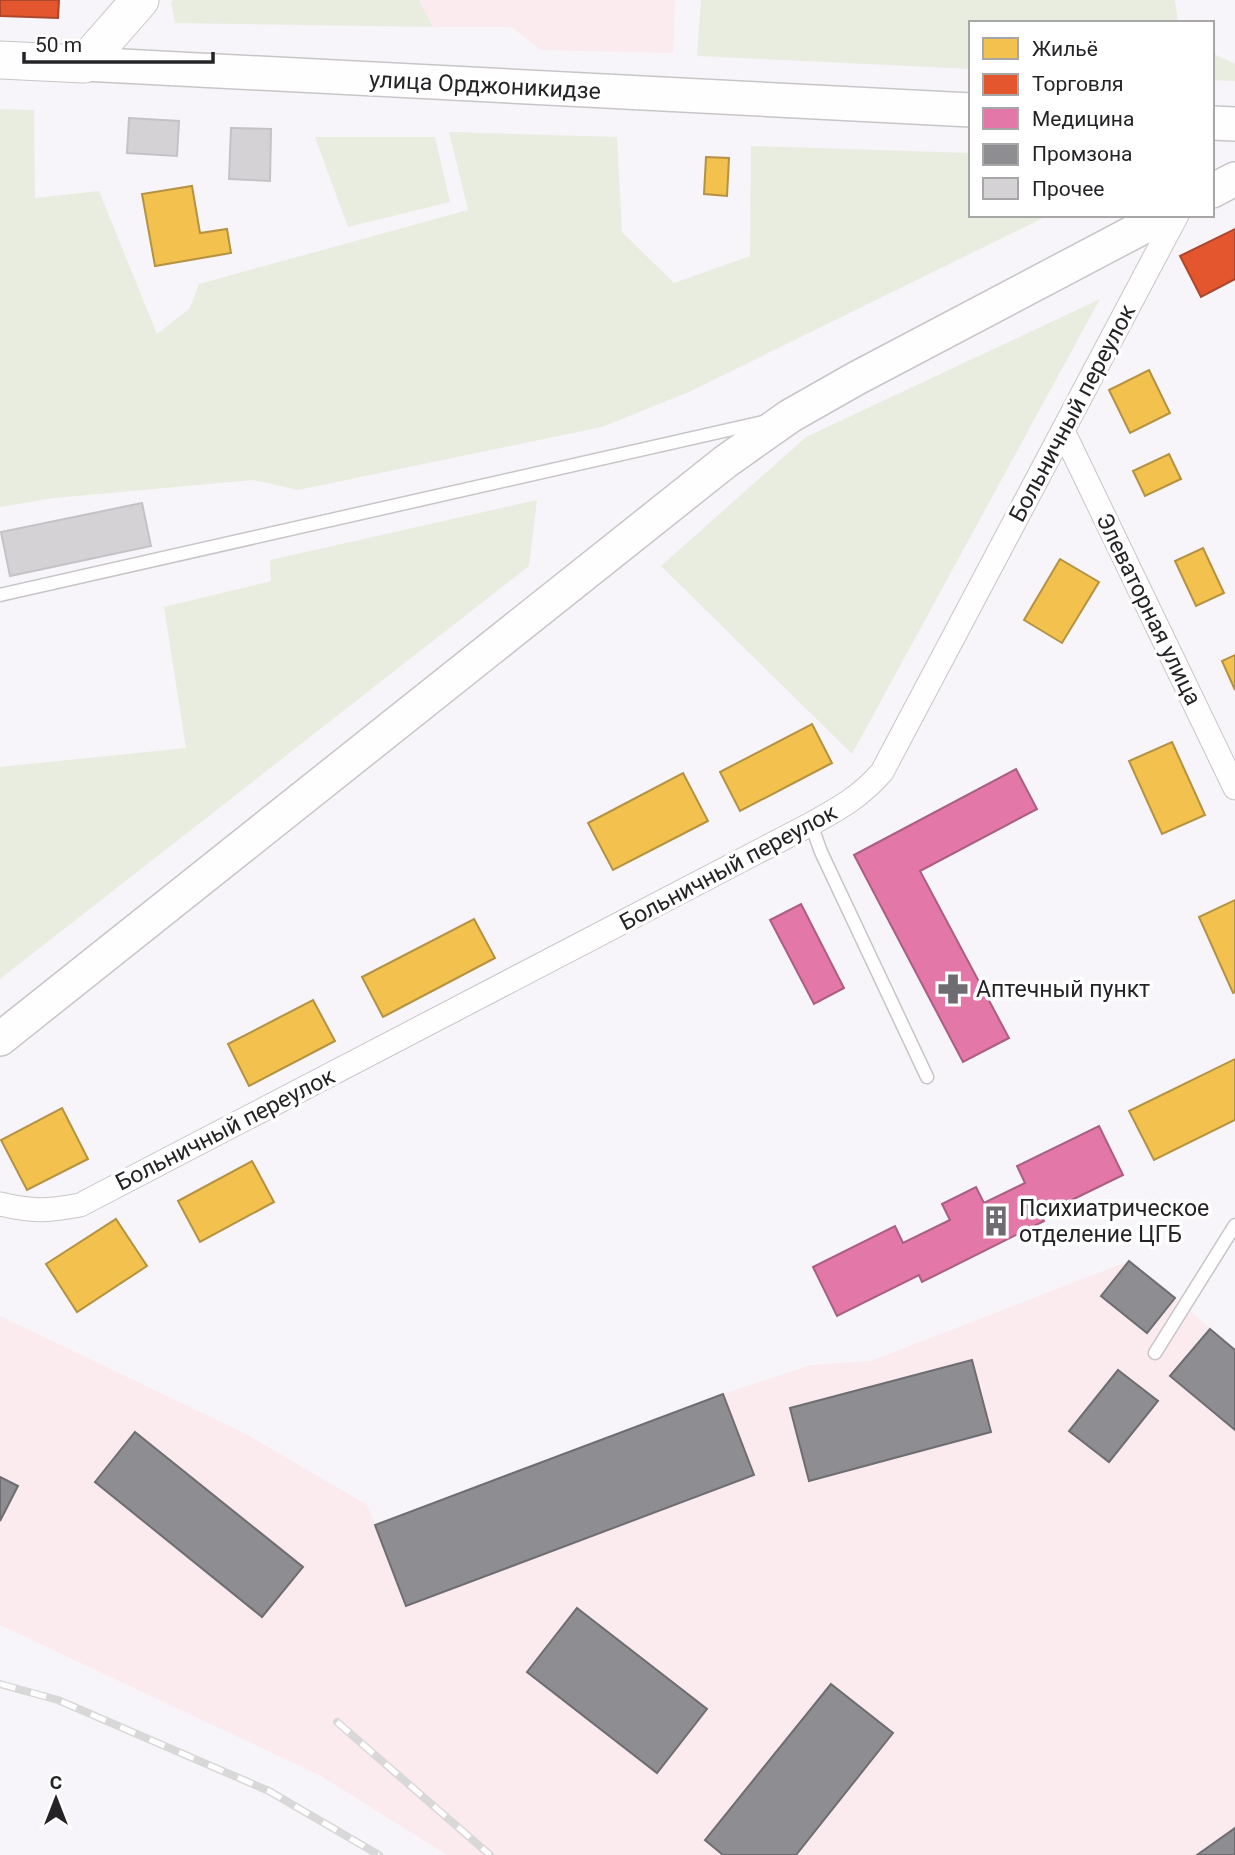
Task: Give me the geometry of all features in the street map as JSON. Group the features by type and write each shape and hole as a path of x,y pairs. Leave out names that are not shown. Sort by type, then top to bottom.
{"main road":[{"path":"84,64 133,3"},
{"name":"улица Орджоникидзе","path":"0,60 84,64"}],"street":[{"name":"улица Орджоникидзе","path":"84,64 969,110"},
{"path":"1214,122 1235,124"},
{"path":"1214,190 1235,179"},
{"path":"0,1039 725,462 790,416 1162,217"},
{"name":"Больничный переулок","path":"0,1204 21,1209 51,1210 80,1205 849,804 882,772 1176,217"},
{"name":"Элеваторная улица","path":"1063,431 1235,788"}],"lane":[{"path":"0,595 790,416"},
{"path":"811,824 821,852 927,1077"},
{"path":"1155,1353 1235,1225"}],"shaded area":[{"path":"419,0 675,0 673,53 541,50 511,27 433,27"},
{"path":"419,0 433,27 175,23 171,2"},
{"path":"701,0 1175,0 1178,21 969,21 969,69 697,56"},
{"path":"1214,54 1235,64 1235,81 1214,80"},
{"path":"0,109 34,110 35,198 99,191 157,334 190,308 199,284 468,210 449,132 617,137 622,232 674,283 750,256 751,146 969,153 969,217 1045,217 689,392 602,427 298,490 253,480 54,498 0,507"},
{"path":"315,137 435,137 450,202 348,227"},
{"path":"1100,299 852,754 661,566 806,437"},
{"path":"537,500 529,566 0,979 0,767 186,748 164,607 271,581 270,560"},
{"path":"1129,1261 1235,1350 1235,1855 447,1855 321,1776 0,1625 0,1316 244,1433 367,1505 375,1525 723,1394 811,1365 871,1361"}],"building: Жильё":[{"path":"706,157 729,158 727,196 704,194"},
{"path":"192,186 200,233 227,229 231,253 155,266 142,194"},
{"path":"1149,370 1170,413 1130,433 1109,390"},
{"path":"1169,454 1181,479 1145,496 1133,471"},
{"path":"1203,548 1224,593 1196,606 1175,561"},
{"path":"1060,559 1099,582 1062,643 1024,620"},
{"path":"1235,655 1235,690 1222,661"},
{"path":"812,724 832,763 740,811 720,772"},
{"path":"1172,742 1205,815 1162,834 1129,761"},
{"path":"683,773 708,821 613,870 588,823"},
{"path":"1235,900 1235,992 1233,993 1199,917"},
{"path":"474,919 495,958 383,1017 362,977"},
{"path":"313,1000 335,1041 249,1086 228,1044"},
{"path":"1235,1059 1235,1120 1154,1160 1129,1111"},
{"path":"62,1108 88,1159 27,1190 1,1140"},
{"path":"252,1161 274,1202 200,1242 178,1201"},
{"path":"116,1219 147,1266 77,1312 46,1264"}],"building: Торговля":[{"path":"0,0 59,0 58,18 0,16"},
{"path":"1235,229 1235,279 1201,297 1180,256"}],"building: Медицина":[{"path":"1016,769 1037,809 920,871 1009,1038 963,1062 854,855"},
{"path":"801,904 844,988 814,1004 770,920"},
{"name":"Психиатрическое отделение ЦГБ","path":"1099,1126 1123,1175 1041,1215 1044,1221 922,1282 919,1275 837,1316 813,1267 895,1226 903,1243 950,1220 942,1204 976,1187 984,1203 1025,1183 1017,1166"}],"building: Промзона":[{"path":"1129,1261 1175,1298 1147,1333 1101,1296"},
{"path":"1210,1329 1235,1350 1235,1430 1170,1376"},
{"path":"972,1360 991,1432 809,1481 790,1408"},
{"path":"1118,1370 1158,1401 1109,1462 1069,1431"},
{"path":"723,1394 754,1475 406,1606 375,1525"},
{"path":"135,1432 303,1567 262,1617 95,1482"},
{"path":"0,1477 18,1486 0,1521"},
{"path":"577,1608 707,1709 657,1773 527,1672"},
{"path":"831,1684 893,1733 796,1855 723,1855 705,1840"},
{"path":"1235,1828 1235,1855 1197,1855"}],"building: Прочее":[{"path":"129,118 179,121 177,156 127,153"},
{"path":"231,128 271,129 270,181 229,179"},
{"path":"142,503 151,546 10,576 1,532"}],"railway":[{"path":"0,1684 58,1700 269,1791 379,1855"},
{"path":"337,1722 490,1855"}],"place":[{"name":"Аптечный пункт","path":"953,989"},
{"name":"Психиатрическое отделение ЦГБ","path":"996,1221"}]}
